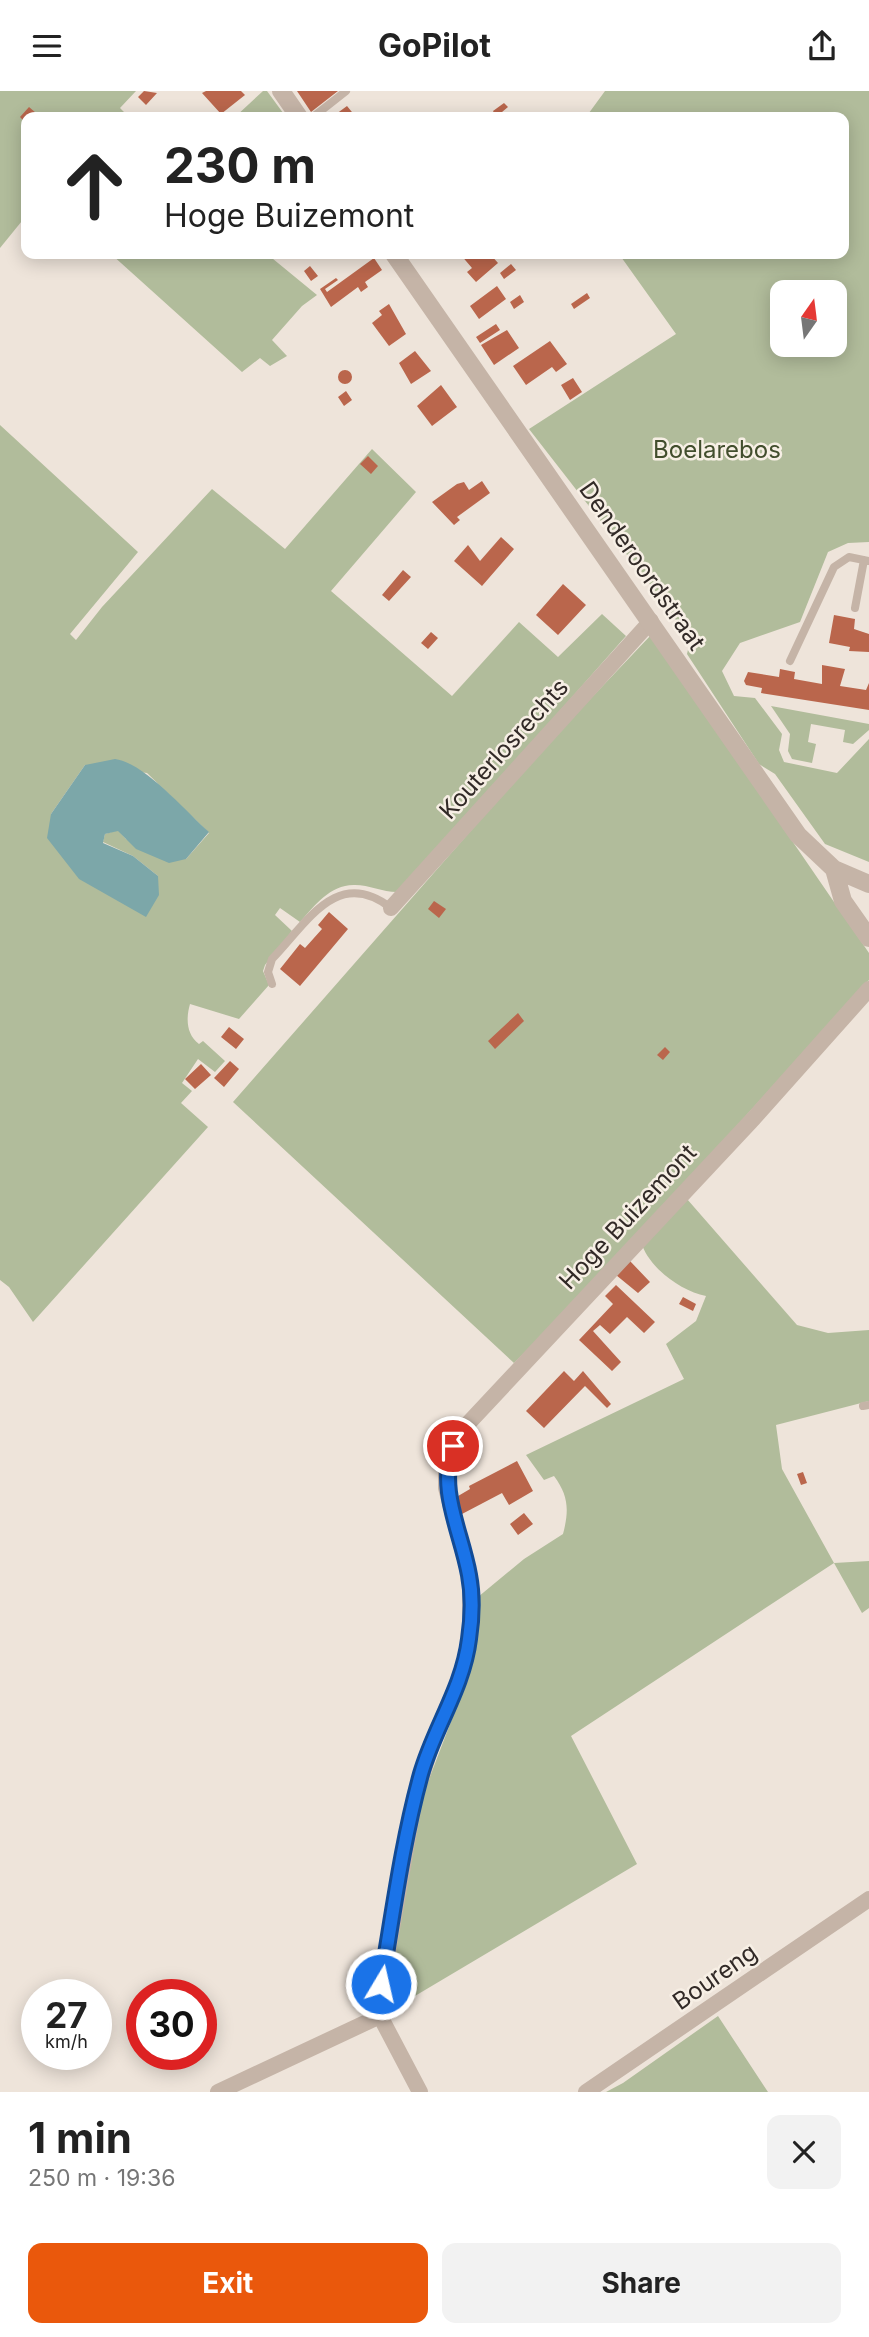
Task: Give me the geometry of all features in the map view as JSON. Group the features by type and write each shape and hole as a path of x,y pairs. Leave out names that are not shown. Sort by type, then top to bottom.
{"street":[{"path":"281,91 296,112"},
{"name":"Denderoordstraat","path":"398,259 798,835 834,869 869,884"},
{"name":"Kouterlosrechts","path":"391,908 651,621"},
{"path":"834,869 844,901 869,938"},
{"name":"Hoge Buizemont","path":"380,2016 381,1984 415,1798 433,1741 460,1680 470,1637 470,1578 446,1488 449,1458 462,1430 754,1118 869,989"},
{"name":"Boureng","path":"590,2091 869,1899"},
{"path":"218,2092 380,2016 420,2092"}],"lane":[{"path":"319,112 346,91"},
{"path":"790,661 834,567 842,559 866,560 855,608"},
{"path":"272,984 268,972 272,959 336,895 354,891 373,895 391,908"}],"green space":[{"path":"0,91 136,91 120,108 124,112 21,112 21,222 0,248"},
{"path":"263,91 267,91 282,112 240,112"},
{"name":"Boelarebos","path":"605,91 869,91 869,542 848,543 828,552 800,622 740,643 722,671 734,696 755,698 782,734 779,750 784,762 837,773 869,739 869,862 825,844 775,774 759,764 687,654 690,641 666,605 529,429 676,334 623,259 849,259 849,112 590,112"},
{"path":"117,259 273,259 317,295 302,306 272,340 287,356 270,366 260,358 242,372"},
{"path":"0,425 138,552 70,634 76,640 102,607 212,489 285,549 372,449 416,492 331,591 452,696 519,622 558,657 602,614 626,636 400,892 361,885 338,888 324,897 300,922 280,908 275,915 292,931 265,965 263,971 269,985 239,1019 190,1004 189,1031 199,1044 203,1041 225,1061 215,1072 198,1059 182,1083 192,1091 181,1103 208,1127 33,1322 9,1287 0,1280","holes":["85,765 147,773 209,833 186,859 126,839 118,830 105,834 103,842 133,856 158,876 51,814"]},
{"path":"651,635 869,953 869,980 598,1279 514,1363 233,1102 539,753"},
{"path":"771,706 869,724 869,730 853,744 843,742 845,730 811,724 808,742 816,744 812,763 792,759 788,751 790,734"},
{"path":"687,1199 797,1325 828,1333 869,1330 869,1401 776,1425 782,1469 834,1563 571,1736 637,1864 388,2012 385,1995 423,1795 471,1669 478,1597 524,1559 563,1534 567,1511 563,1490 554,1476 544,1480 526,1455 684,1379 666,1344 696,1321 706,1296 668,1278 652,1262 642,1245"},
{"path":"869,1561 869,1608 862,1613 834,1563"},
{"path":"718,2016 768,2092 606,2092 623,2083"}],"water":[{"path":"115,759 127,762 152,778 209,832 186,859 169,863 136,849 118,831 105,834 103,843 133,856 158,876 159,895 146,917 79,879 47,838 51,814 85,765"}],"building":[{"path":"144,91 157,93 146,105 138,97"},
{"path":"241,91 245,95 224,112 219,112 202,93"},
{"path":"297,91 338,91 311,112"},
{"path":"504,103 508,107 502,112 493,111"},
{"path":"347,106 352,112 339,112"},
{"path":"373,259 382,270 365,282 368,287 361,292 358,287 331,307 320,289 336,278 338,280 325,289 327,292"},
{"path":"464,259 494,259 498,263 476,282 467,272 472,268"},
{"path":"511,264 516,270 504,279 500,273"},
{"path":"310,266 318,276 311,281 304,271"},
{"path":"497,286 506,299 479,319 470,306"},
{"path":"587,293 590,298 574,309 571,304"},
{"path":"520,295 524,302 514,309 510,302"},
{"path":"389,304 406,334 389,346 372,323 382,315 379,311"},
{"path":"496,324 500,330 480,343 476,337"},
{"path":"507,330 519,348 494,365 481,345"},
{"path":"550,341 567,364 556,372 552,367 526,385 513,366"},
{"path":"415,351 431,371 411,384 399,363"},
{"path":"342,370 348,370 352,377 348,384 342,384 338,380 338,374"},
{"path":"573,378 582,392 570,400 561,385"},
{"path":"441,385 457,407 432,426 417,406"},
{"path":"346,391 352,400 344,406 338,397"},
{"path":"368,456 378,466 371,474 360,464"},
{"path":"482,481 490,493 457,517 460,520 454,525 432,502 457,484 464,482 469,490"},
{"path":"501,537 514,549 482,586 454,561 468,545 480,561"},
{"path":"403,570 411,577 389,601 382,595"},
{"path":"563,584 586,605 558,635 536,615"},
{"path":"834,615 855,619 854,629 869,634 869,652 849,651 850,647 829,643"},
{"path":"431,632 438,638 428,649 421,643"},
{"path":"822,665 845,669 840,686 866,690 869,683 869,710 761,693 762,688 746,685 744,681 748,672 779,677 780,669 795,672 794,679 822,684"},
{"path":"434,901 446,909 439,918 428,909"},
{"path":"329,912 348,929 300,986 280,969 300,944 305,948 322,929 318,925"},
{"path":"518,1013 524,1021 495,1049 488,1041"},
{"path":"229,1027 244,1039 236,1049 221,1037"},
{"path":"665,1047 670,1052 663,1060 657,1055"},
{"path":"230,1061 239,1069 224,1087 214,1078"},
{"path":"201,1064 211,1075 195,1089 185,1079"},
{"path":"630,1261 650,1282 638,1293 616,1275"},
{"path":"616,1285 655,1322 644,1333 627,1317 610,1334 600,1325 593,1331 621,1362 612,1371 579,1340 613,1304 605,1296"},
{"path":"683,1297 696,1304 693,1311 679,1304"},
{"path":"564,1371 574,1381 583,1371 611,1404 607,1408 585,1386 544,1428 526,1411"},
{"path":"517,1461 533,1491 509,1505 502,1493 462,1514 453,1499 470,1489 469,1486"},
{"path":"803,1472 807,1483 801,1485 797,1474"},
{"path":"524,1513 533,1524 518,1535 510,1524"}],"route":[{"path":"381,1984 415,1798 433,1741 460,1680 470,1637 470,1578 446,1488 446,1471 453,1446"}]}
